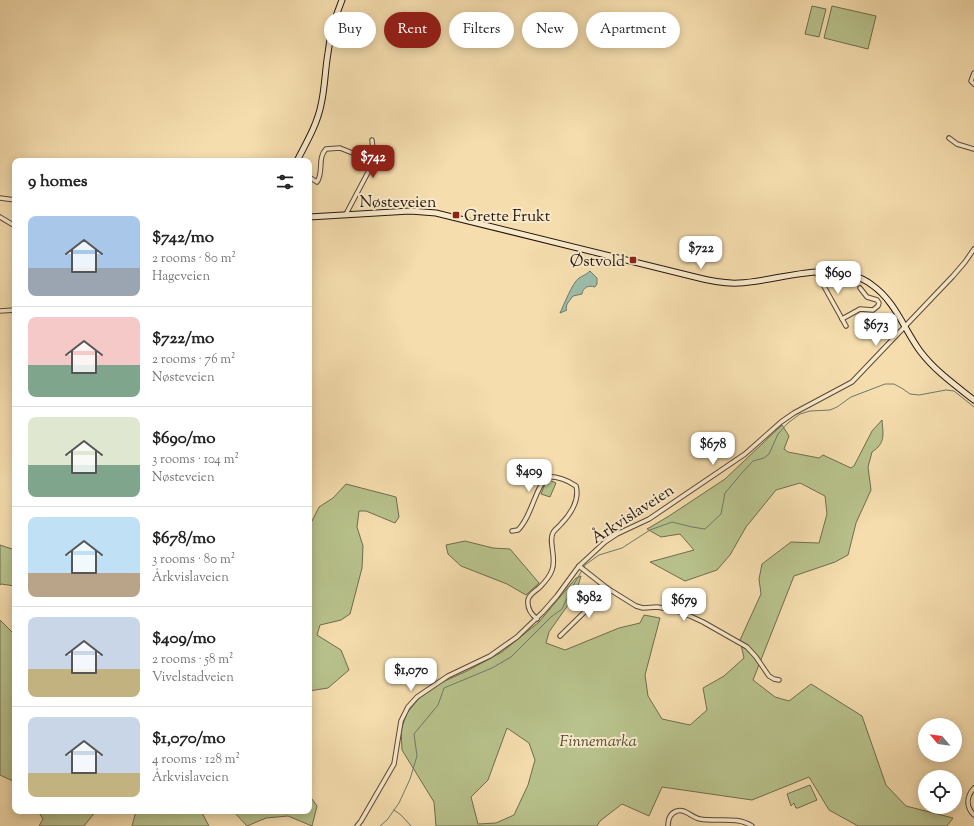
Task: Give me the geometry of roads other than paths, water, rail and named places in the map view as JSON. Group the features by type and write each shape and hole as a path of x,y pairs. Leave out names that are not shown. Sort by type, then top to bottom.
{"main road":[{"path":"298,158 320,111 329,42 342,0"},
{"name":"Nøsteveien","path":"312,217 410,211 436,212 716,282 747,282 816,272 833,271 846,273 867,281 878,289 889,301 918,348 932,365 950,382 974,400"}],"street":[{"path":"974,73 971,80 974,84"},
{"path":"949,138 957,144 974,149"},
{"path":"346,214 374,161 372,140"},
{"path":"312,179 316,182 318,181 322,156 326,150 340,148 355,154"},
{"path":"0,198 12,200"},
{"path":"0,216 12,224"},
{"name":"Årkvislaveien","path":"357,826 394,764 402,721 406,711 423,692 496,652 517,636 537,619 605,542 617,534 643,522 745,454 794,413 852,382 966,262 974,249"},
{"path":"816,272 846,326"},
{"path":"842,319 860,309 873,310 878,306 877,300 867,297 860,288"},
{"path":"0,311 12,310"},
{"path":"512,531 518,530 526,519 546,477 560,479 576,486 576,496 571,512 552,534 554,559 553,568 547,580 531,594 528,599 530,610 537,619"},
{"path":"581,568 607,588 639,607 657,607 674,610 703,622 747,647 769,676 778,680"},
{"path":"560,636 602,595 607,588"},
{"path":"974,788 969,796 968,804 974,815"},
{"path":"668,826 671,814 675,811 681,810 698,819 736,820 743,821 752,826"}],"waterway":[{"path":"380,826 387,820 399,803 410,779 417,756 414,734 438,705 444,688 492,668 511,657 551,617 562,609 585,565 599,555 622,548 650,530 672,522 705,529 721,514 725,493 753,461 764,458 769,454 778,434 788,423 800,414 810,411 830,410 851,397 885,384 894,384 910,394 919,395 946,390 954,391 974,407"},
{"path":"394,810 411,826"}],"place":[{"name":"Grette Frukt","path":"456,215"},
{"name":"Østvold","path":"633,260"}],"park label":[{"name":"Finnemarka","path":"598,740"}]}
